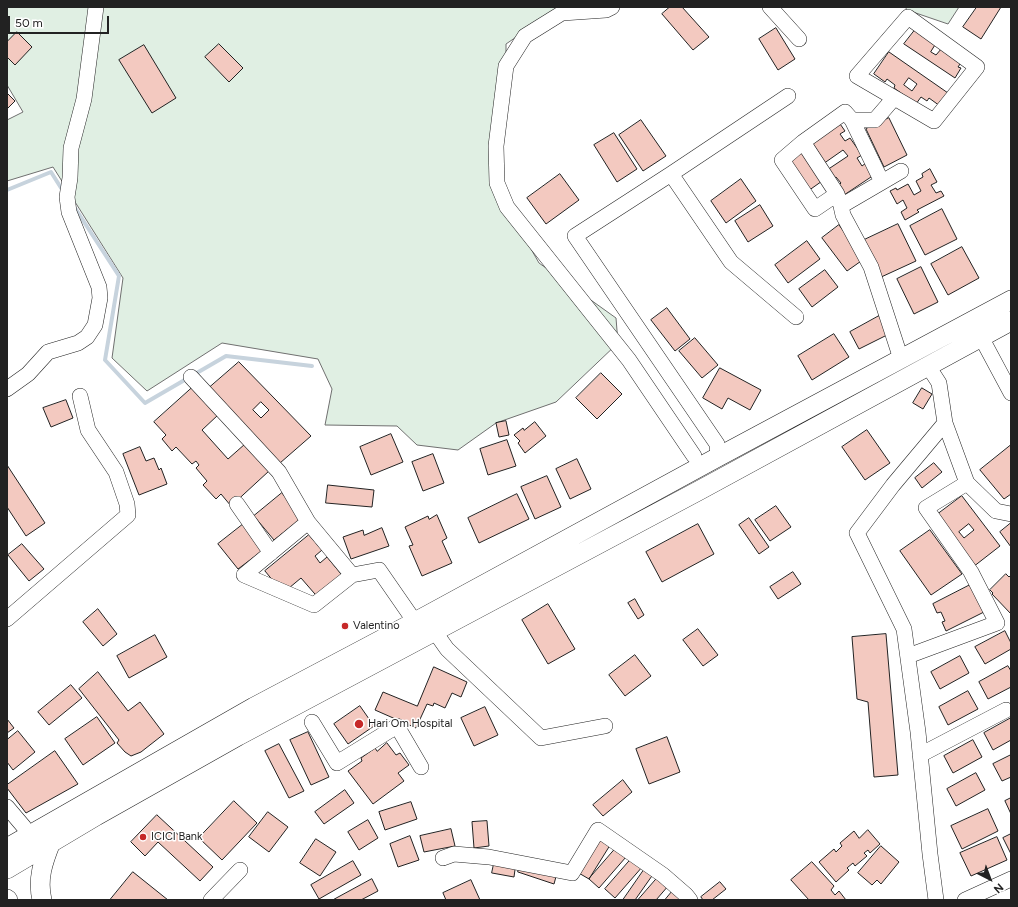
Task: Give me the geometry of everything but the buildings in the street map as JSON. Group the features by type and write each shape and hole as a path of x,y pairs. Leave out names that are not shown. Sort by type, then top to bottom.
{"main road":[{"path":"7,869 103,812 238,736 692,464 718,456 1011,300"},
{"path":"7,842 240,715 425,623 700,490 1011,321"},
{"path":"692,464 700,490"},
{"path":"7,848 29,830"},
{"path":"42,900 40,891 40,874 43,860 51,842"}],"street":[{"path":"7,389 28,374 48,352 78,343 87,337 95,325 100,298 99,287 69,212 67,197 70,178 71,148 84,99 96,7"},
{"path":"612,7 606,10 562,13 525,36 506,66 496,146 497,183 507,207 629,360 692,464"},
{"path":"770,7 799,39"},
{"path":"908,17 977,66 934,121 894,98 857,76 908,17"},
{"path":"718,456 717,444 575,236 788,96"},
{"path":"852,120 875,120 894,98"},
{"path":"882,182 852,120 845,112 803,142 782,160 815,209 882,182 901,171"},
{"path":"803,142 839,200 843,215 871,267 900,352 901,359"},
{"path":"671,174 731,262 796,317"},
{"path":"981,337 1011,392"},
{"path":"928,366 939,383 945,424 967,482 996,511 1011,514"},
{"path":"191,376 279,472 308,522 352,575"},
{"path":"7,619 128,515 127,504 116,472 88,430 80,396"},
{"path":"936,900 904,629 857,533 893,485 945,424"},
{"path":"908,656 997,623 971,572 926,508 967,482"},
{"path":"238,504 271,553"},
{"path":"308,522 244,575 314,605 352,575 379,570 447,649 542,738 604,726"},
{"path":"920,755 1006,710"},
{"path":"312,722 337,763 397,726 421,766"},
{"path":"7,807 29,830"},
{"path":"442,858 454,854 490,857 572,873 598,830 663,875 690,900"},
{"path":"211,900 240,870"},
{"path":"965,900 1011,879"}],"green space":[{"path":"7,7 560,7 506,44 506,66 493,182 539,263 616,318 618,343 556,402 496,423 458,450 417,445 397,426 325,425 332,389 318,359 222,343 147,391 112,358 123,278 53,167 7,181 7,120 23,112 7,85"},
{"path":"906,7 959,7 948,24 907,10"}],"waterway":[{"path":"7,190 51,172 63,191"},
{"path":"75,208 119,276 105,360 145,403 226,356 312,366"}],"place":[{"name":"Valentino","path":"345,626"},
{"name":"Hari Om Hospital","path":"359,724"},
{"name":"ICICI Bank","path":"143,837"}]}
